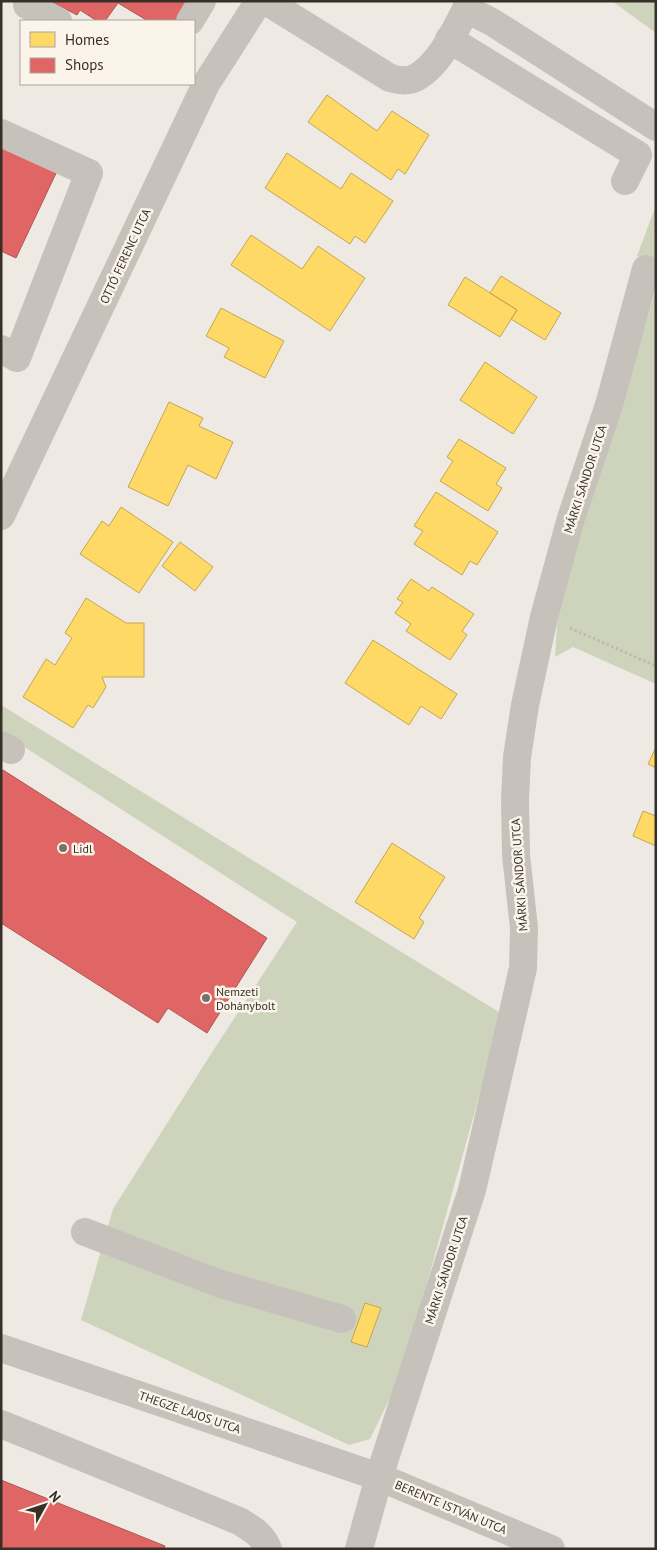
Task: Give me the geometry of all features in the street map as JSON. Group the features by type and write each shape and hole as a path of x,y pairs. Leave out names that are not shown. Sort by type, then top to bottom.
{"street":[{"path":"191,20 202,1"},
{"name":"OTTÓ FERENC UTCA","path":"1,516 206,84 259,1"},
{"path":"266,1 390,78 403,81 413,79 424,71 443,51 468,5 656,128 638,155 625,181"},
{"path":"27,5 56,20"},
{"path":"449,39 638,155"},
{"path":"1,133 89,173 18,358 1,349"},
{"name":"MÁRKI SÁNDOR UTCA","path":"359,1549 379,1477 472,1190 522,968 524,928 515,846 514,800 517,757 525,705 544,617 571,518 609,405 646,270"},
{"path":"85,1232 218,1283 342,1319"},
{"name":"THEGZE LAJOS UTCA","path":"1,1348 379,1477"},
{"path":"1,1424 239,1521 262,1536 268,1549"},
{"name":"BERENTE ISTVÁN UTCA","path":"379,1477 550,1548"}],"path":[{"path":"544,617 656,666"}],"green space":[{"path":"612,1 656,1 656,33"},
{"path":"656,205 656,265 637,256"},
{"path":"656,289 656,684 573,647 555,657 559,592"},
{"path":"1,705 502,1014 402,1373 370,1439 349,1445 81,1320 113,1209 297,922 1,732"}],"building: Homes":[{"path":"327,95 377,131 392,111 429,135 405,174 398,169 391,180 308,122"},
{"path":"287,153 341,189 351,173 393,201 365,243 355,236 350,244 265,188"},
{"path":"251,235 302,269 318,246 365,278 330,331 231,265"},
{"path":"501,276 561,313 545,340 511,319 517,310 490,293"},
{"path":"465,277 517,310 500,337 448,305"},
{"path":"221,308 284,341 265,378 224,357 229,348 206,336"},
{"path":"485,362 537,397 513,434 460,400"},
{"path":"169,402 203,418 199,426 233,442 216,479 188,465 168,506 128,487"},
{"path":"459,439 506,468 496,484 502,488 488,511 440,481 453,461 447,457"},
{"path":"436,492 498,532 477,565 470,561 462,575 414,544 423,531 414,526"},
{"path":"121,507 173,542 139,593 80,554 102,521 109,526"},
{"path":"180,542 213,567 195,591 162,566"},
{"path":"411,579 429,591 432,587 474,614 462,631 467,635 450,660 406,631 411,624 395,613 403,602 397,599"},
{"path":"86,598 126,623 144,623 144,677 102,677 106,687 93,708 88,705 73,728 23,697 46,659 55,665 72,638 65,633"},
{"path":"373,640 457,694 441,719 421,706 409,725 345,683"},
{"path":"656,747 656,768 648,764"},
{"path":"643,811 656,816 656,846 633,836"},
{"path":"392,843 445,877 419,918 424,922 414,939 355,902"},
{"path":"365,1303 381,1308 367,1347 351,1342"}],"building: Shops":[{"path":"50,1 187,1 176,20 146,20 118,3 106,20 95,20 80,10 77,15"},
{"path":"1,142 58,169 16,258 1,251"},
{"name":"Lidl","path":"3,770 267,938 207,1033 168,1008 158,1023 1,923 1,773"},
{"path":"1,1480 165,1546 164,1549 1,1549"}],"place":[{"name":"Lidl","path":"63,848"},
{"name":"Nemzeti Dohánybolt","path":"206,998"}]}
